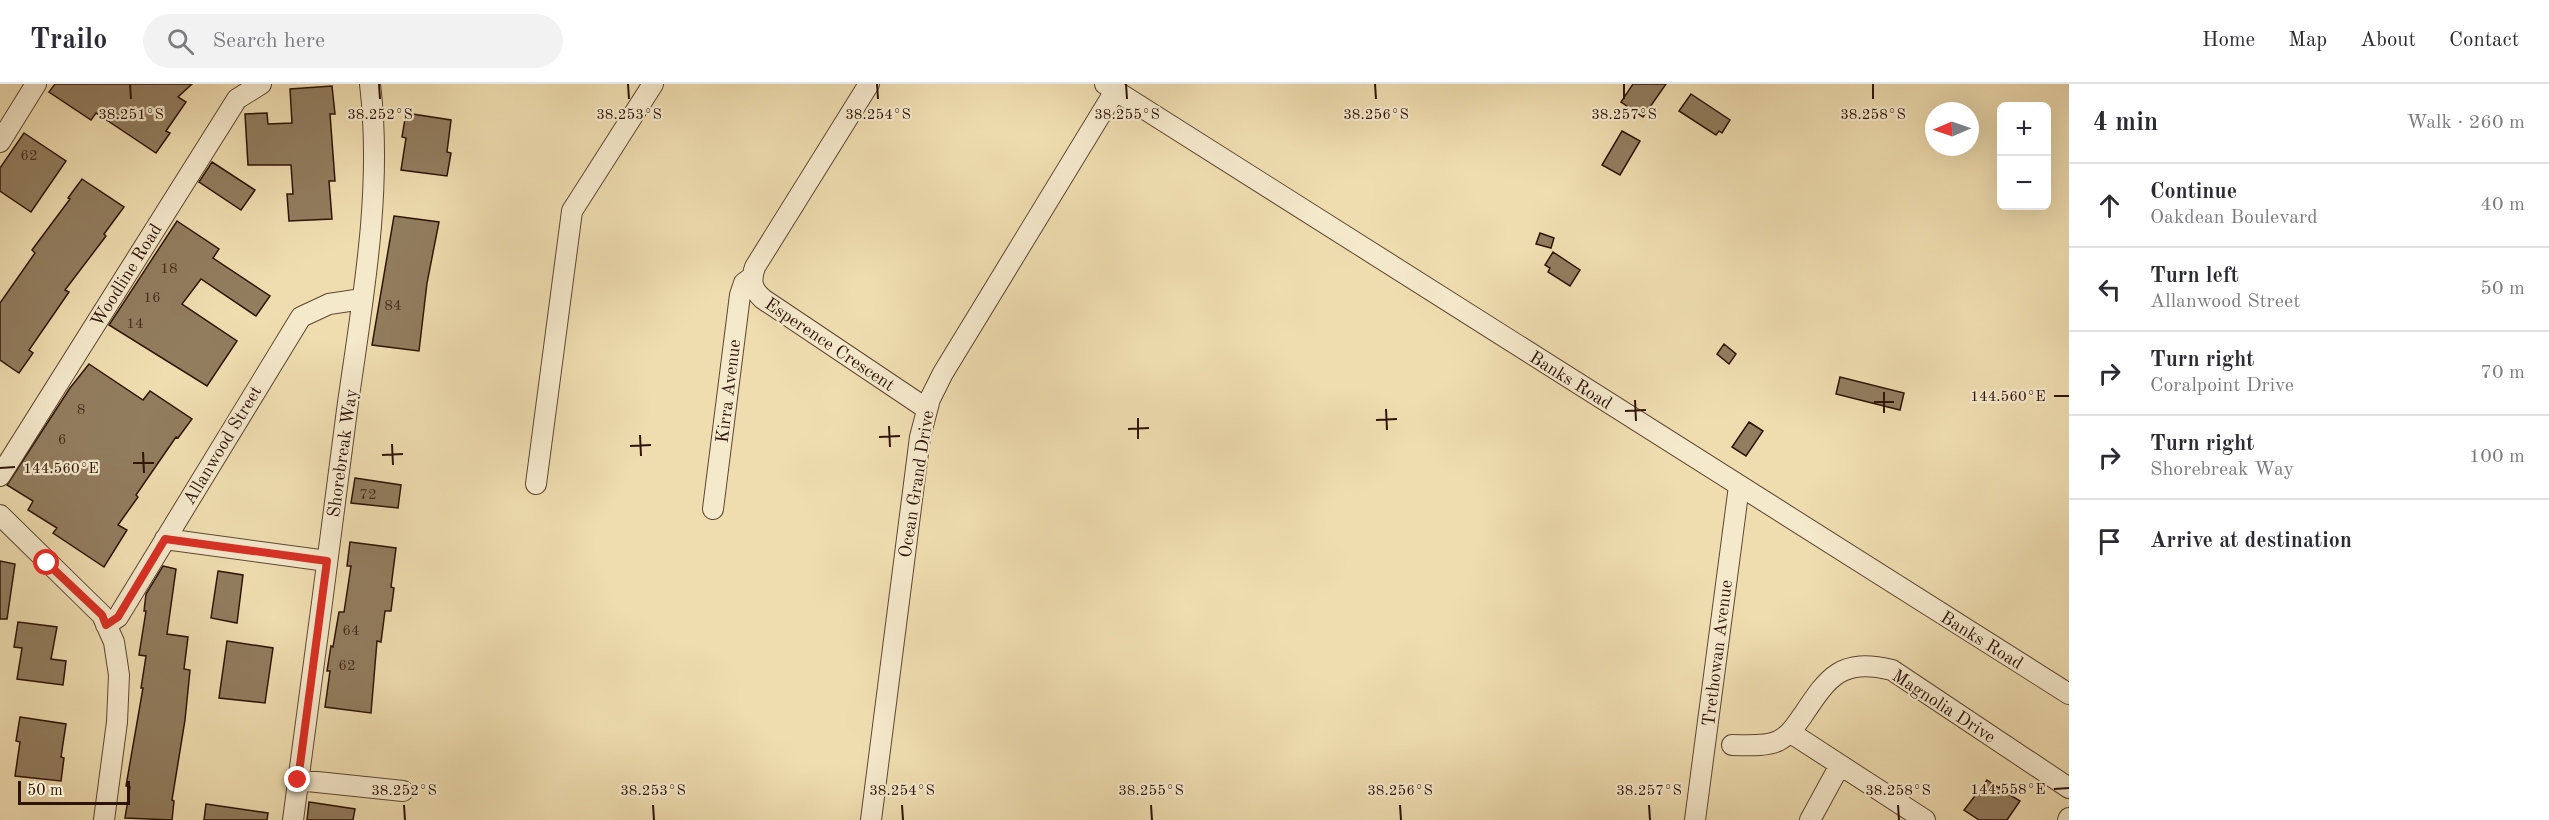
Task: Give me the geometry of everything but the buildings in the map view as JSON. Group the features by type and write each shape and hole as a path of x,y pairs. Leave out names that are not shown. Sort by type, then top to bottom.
{"street":[{"path":"0,142 36,84"},
{"name":"Woodline Road","path":"0,476 237,99 261,84"},
{"name":"Shorebreak Way","path":"293,820 362,299 373,192 370,84"},
{"path":"536,484 572,211 653,84"},
{"name":"Esperence Crescent","path":"869,84 755,267 752,277 754,291 927,409"},
{"name":"Ocean Grand Drive","path":"871,820 919,447 930,399 1110,87"},
{"name":"Banks Road","path":"1110,87 2069,694"},
{"name":"Kirra Avenue","path":"713,509 740,295 744,283 752,277"},
{"name":"Allanwood Street","path":"106,625 118,617 302,317 329,304 362,299"},
{"name":"Trethowan Avenue","path":"1695,820 1739,486"},
{"path":"0,515 102,615 114,642 119,675 117,722 104,820"},
{"path":"165,539 327,561"},
{"name":"Magnolia Drive","path":"1791,733 1824,683 1845,668 1870,665 1892,670 2069,788"},
{"path":"1732,746 1776,742 1791,733 1925,820"},
{"path":"1809,820 1840,765"},
{"path":"298,780 403,791"}],"route":[{"path":"47,563 102,615 106,625 118,617 165,539 327,561 298,780"}]}
